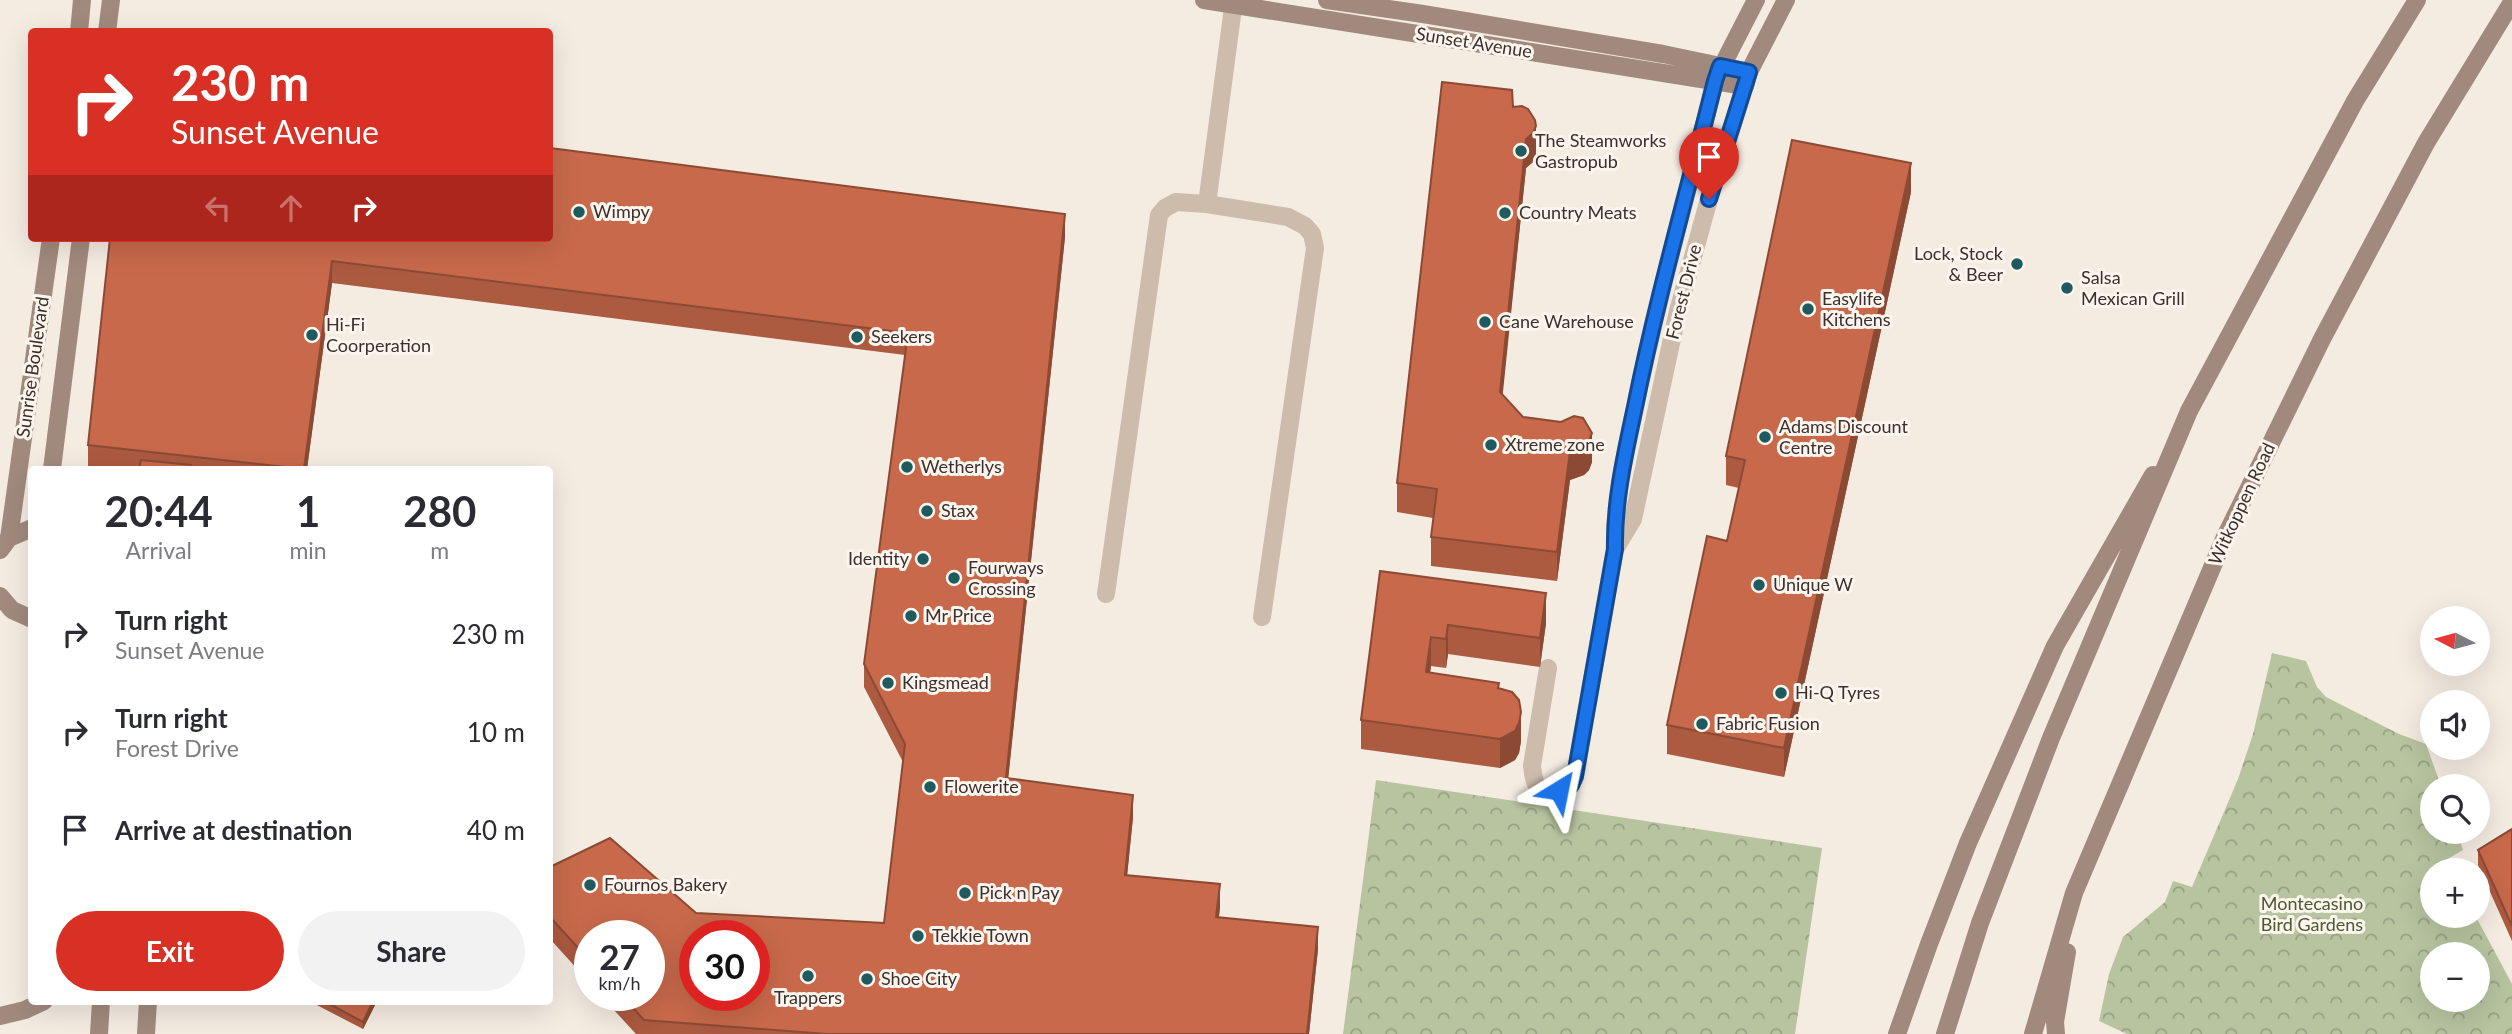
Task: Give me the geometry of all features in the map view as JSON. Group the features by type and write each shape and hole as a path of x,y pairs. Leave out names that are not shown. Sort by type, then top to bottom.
{"main road":[{"path":"79,28 82,0"},
{"name":"Sunset Avenue","path":"1204,0 1718,73"},
{"name":"Sunset Avenue","path":"1327,0 1423,14 1747,79"},
{"name":"Forest Drive","path":"1718,73 1756,0"},
{"name":"Forest Drive","path":"1747,79 1786,0"},
{"path":"1897,1034 1968,843 2055,646 2189,411 2355,101 2417,0"},
{"path":"108,28 111,2"},
{"name":"Witkoppen Road","path":"2033,1034 2074,894 2225,537 2316,352 2426,143 2512,2"},
{"name":"Sunrise Boulevard","path":"5,544 50,242"},
{"name":"Sunrise Boulevard","path":"52,466 80,242"},
{"path":"1945,1034 1980,923 2050,738 2189,411"},
{"path":"5,544 28,530"},
{"path":"0,596 12,610 28,618"},
{"path":"2056,1034 2055,1022 2075,911 2074,894"},
{"path":"0,1016 36,1005"},
{"path":"99,1034 100,1005"},
{"path":"146,1034 148,1005"}],"street":[{"path":"1207,204 1234,3"},
{"name":"Forest Drive","path":"1548,668 1532,766 1538,786 1552,791 1566,789 1575,776 1615,549 1614,516 1651,324 1718,73"},
{"name":"Forest Drive","path":"1615,549 1633,519 1678,311 1712,188 1747,79"},
{"path":"1106,594 1159,215 1176,202 1207,204 1288,217 1305,226 1312,234 1315,248 1262,617"}],"green space":[{"name":"Montecasino Bird Gardens","path":"2272,653 2306,661 2317,687 2326,697 2420,742 2420,760 2432,760 2437,774 2420,774 2420,844 2461,844 2463,850 2449,858 2420,858 2420,928 2482,928 2489,942 2420,942 2420,1012 2490,1012 2490,943 2512,984 2512,1034 2127,1034 2099,1021 2109,974 2123,937 2165,902 2173,881 2192,887 2238,779 2253,734"},
{"path":"1376,780 1822,848 1795,1034 1343,1034"}],"building":[{"path":"1442,82 1512,90 1513,107 1522,106 1528,109 1535,120 1533,133 1526,139 1500,392 1523,417 1561,422 1574,416 1583,418 1592,433 1584,446 1570,451 1557,552 1431,537 1437,489 1397,483"},
{"path":"1792,140 1911,163 1784,748 1667,725 1707,536 1727,541 1745,460 1726,456"},
{"name":"Fourways Crossing","path":"553,148 1065,214 1006,778 1133,795 1125,875 1220,884 1216,917 1318,927 1307,1034 827,1034 644,1020 636,1011 665,1011 665,920 574,920 574,943 553,920 553,866 610,838 696,913 884,923 905,744 864,664 908,333 332,261 304,466 277,466 88,445 110,242 553,242"},
{"path":"141,460 191,465 191,466 140,466"},
{"path":"1380,571 1546,593 1540,638 1448,625 1446,639 1431,637 1426,672 1499,683 1498,688 1512,692 1519,700 1521,712 1515,731 1500,739 1361,720"},
{"path":"2512,829 2512,926 2490,877 2490,858 2482,858 2478,850"},
{"path":"331,1005 371,1005 363,1022"}],"place":[{"name":"The Steamworks Gastropub","path":"1521,151"},
{"name":"Wimpy","path":"579,212"},
{"name":"Country Meats","path":"1505,213"},
{"name":"Lock, Stock & Beer","path":"2017,264"},
{"name":"Salsa Mexican Grill","path":"2067,288"},
{"name":"Easylife Kitchens","path":"1808,309"},
{"name":"Cane Warehouse","path":"1485,322"},
{"name":"Hi-Fi Coorperation","path":"312,335"},
{"name":"Seekers","path":"857,337"},
{"name":"Adams Discount Centre","path":"1765,437"},
{"name":"Xtreme zone","path":"1491,445"},
{"name":"Wetherlys","path":"907,467"},
{"name":"Stax","path":"927,511"},
{"name":"Identity","path":"923,559"},
{"name":"Fourways Crossing","path":"954,578"},
{"name":"Unique W","path":"1759,585"},
{"name":"Mr Price","path":"911,616"},
{"name":"Kingsmead","path":"888,683"},
{"name":"Hi-Q Tyres","path":"1781,693"},
{"name":"Fabric Fusion","path":"1702,724"},
{"name":"Flowerite","path":"930,787"},
{"name":"Fournos Bakery","path":"590,885"},
{"name":"Pick n Pay","path":"965,893"},
{"name":"Tekkie Town","path":"918,936"},
{"name":"Trappers","path":"808,976"},
{"name":"Shoe City","path":"867,979"}],"route":[{"path":"1559,790 1571,785 1575,776 1615,549 1614,516 1651,324 1720,66 1749,72 1709,199"}]}
